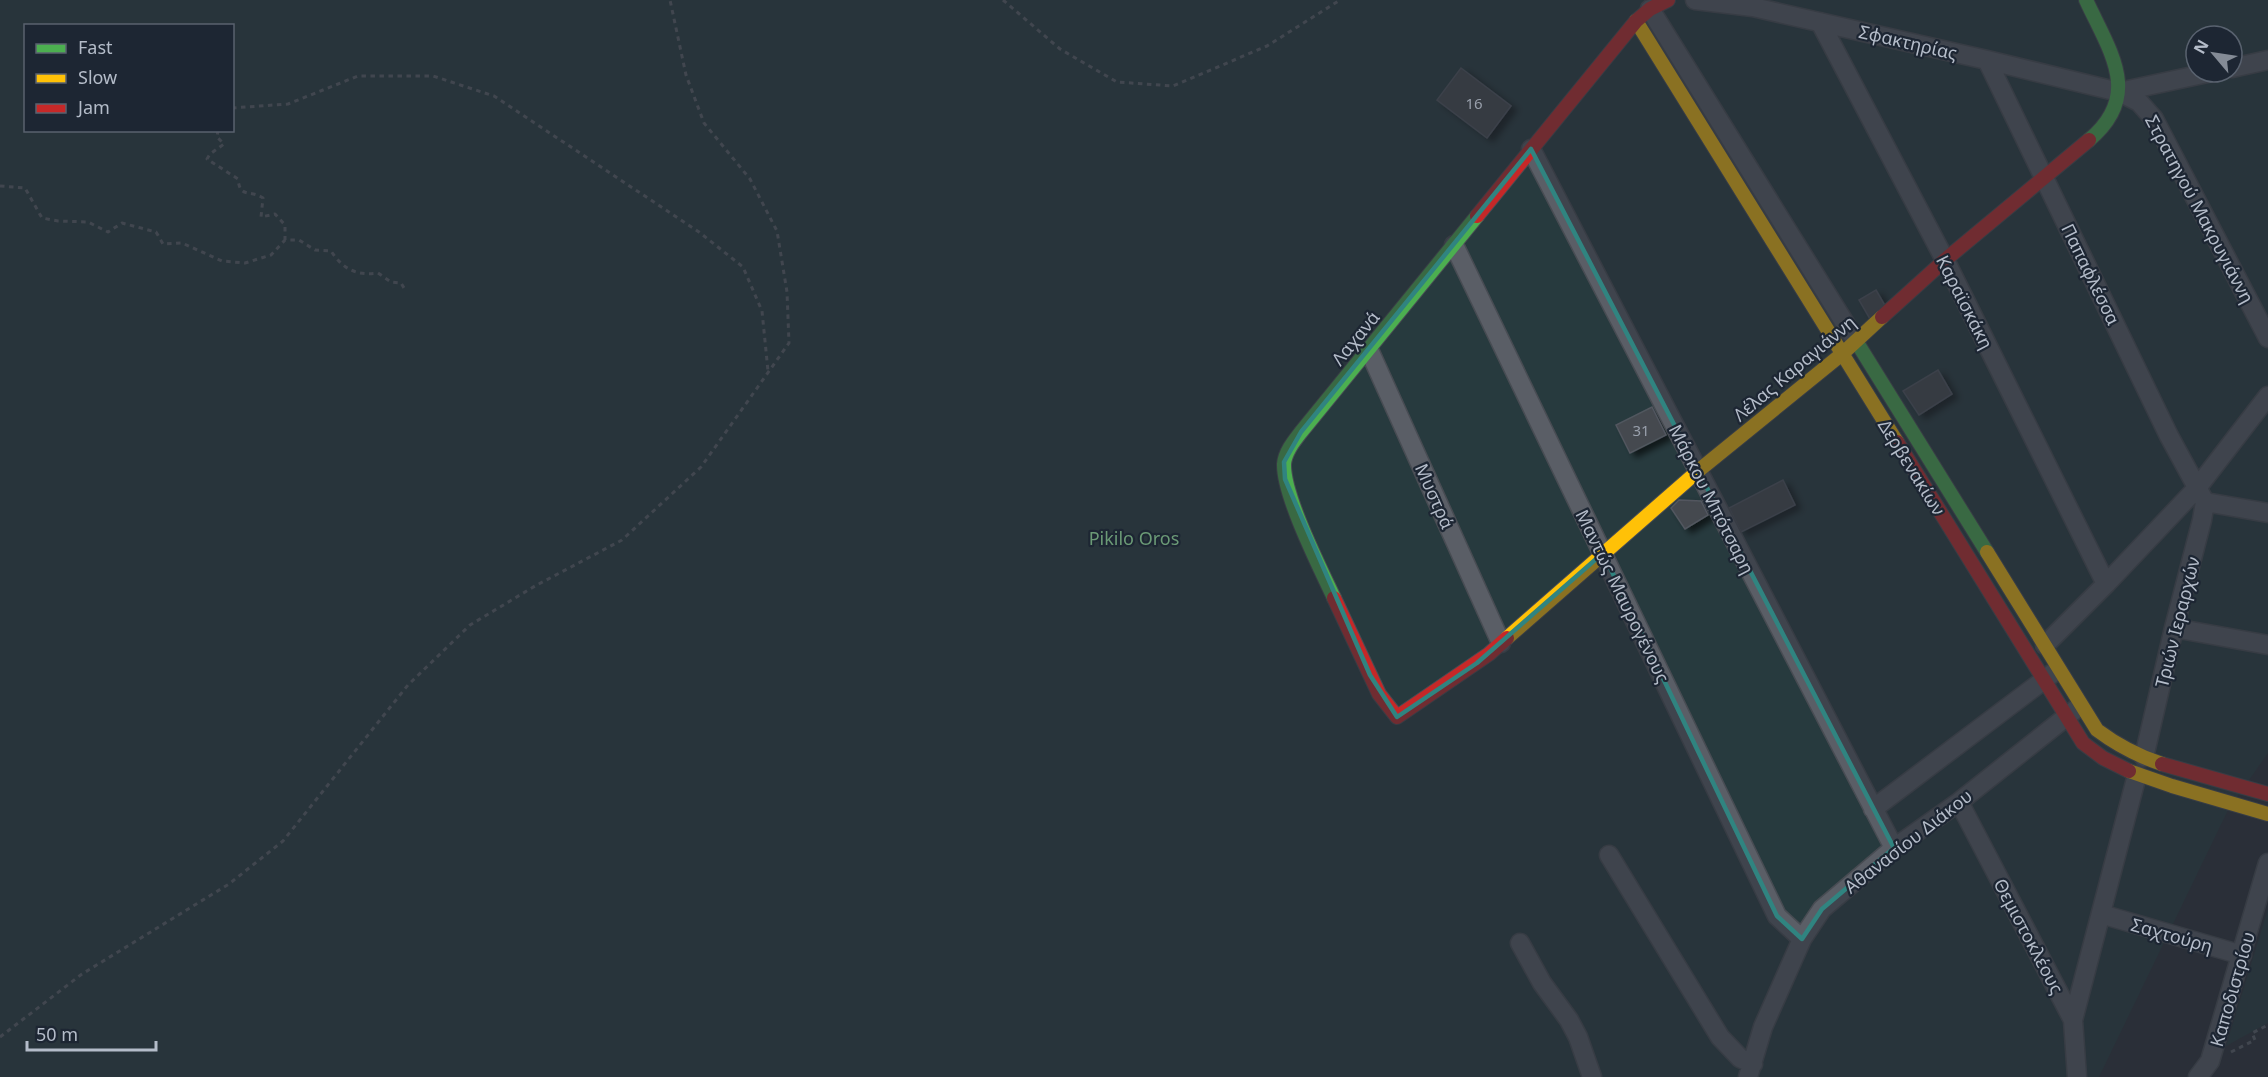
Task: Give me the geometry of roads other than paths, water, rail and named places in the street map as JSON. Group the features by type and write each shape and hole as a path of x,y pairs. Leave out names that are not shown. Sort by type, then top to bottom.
{"street":[{"path":"1636,21 1650,9 1668,0"},
{"name":"Σφακτηρίας","path":"1695,0 1753,7 2119,92"},
{"path":"2086,0 2103,36 2119,92 2184,78"},
{"name":"Δερβενακίων","path":"1650,9 2097,729 2110,741 2144,757 2268,794"},
{"name":"Δερβενακίων","path":"1636,21 2083,743 2100,757 2137,775 2268,814"},
{"name":"Λαχανά","path":"1397,717 1379,694 1329,587 1290,497 1285,479 1284,462 1290,447 1301,432 1636,21"},
{"name":"Καραϊσκάκη","path":"1820,22 1945,260 2106,584"},
{"name":"Παπαφλέσσα","path":"1987,60 2164,425 2201,495"},
{"path":"2244,66 2267,63"},
{"name":"Λέλας Καραγιάννη","path":"1397,717 1477,663 1698,471 1842,354 1945,260 2103,128 2113,114 2119,92"},
{"name":"Στρατηγού Μακρυγιάννη","path":"2119,92 2139,102 2154,119 2268,338"},
{"name":"Μάρκου Μπότσαρη","path":"1531,149 1894,848"},
{"name":"Μαντώς Μαυρογένους","path":"1454,245 1777,916 1803,939"},
{"name":"Μυστρά","path":"1369,350 1501,643"},
{"path":"2044,645 2201,495 2268,396"},
{"path":"2201,495 2268,513"},
{"name":"Τριών Ιεραρχών","path":"2144,757 2202,520 2201,495"},
{"path":"2174,628 2268,645"},
{"path":"1873,809 2043,678 2060,669"},
{"name":"Αθανασίου Διάκου","path":"1751,1071 1764,1027 1803,939 1822,909 1894,848 1959,802 2082,705"},
{"path":"2073,1020 2137,775"},
{"name":"Θεμιστοκλέους","path":"1959,802 2073,1020 2076,1077"},
{"path":"1609,855 1720,1037 1751,1071"},
{"name":"Καποδιστρίου","path":"2198,1077 2210,1061 2268,863"},
{"name":"Σαχτούρη","path":"2101,914 2242,955"},
{"path":"1520,944 1542,983 1578,1036 1592,1077"}],"park label":[{"name":"Pikilo Oros","path":"1134,538"}]}
